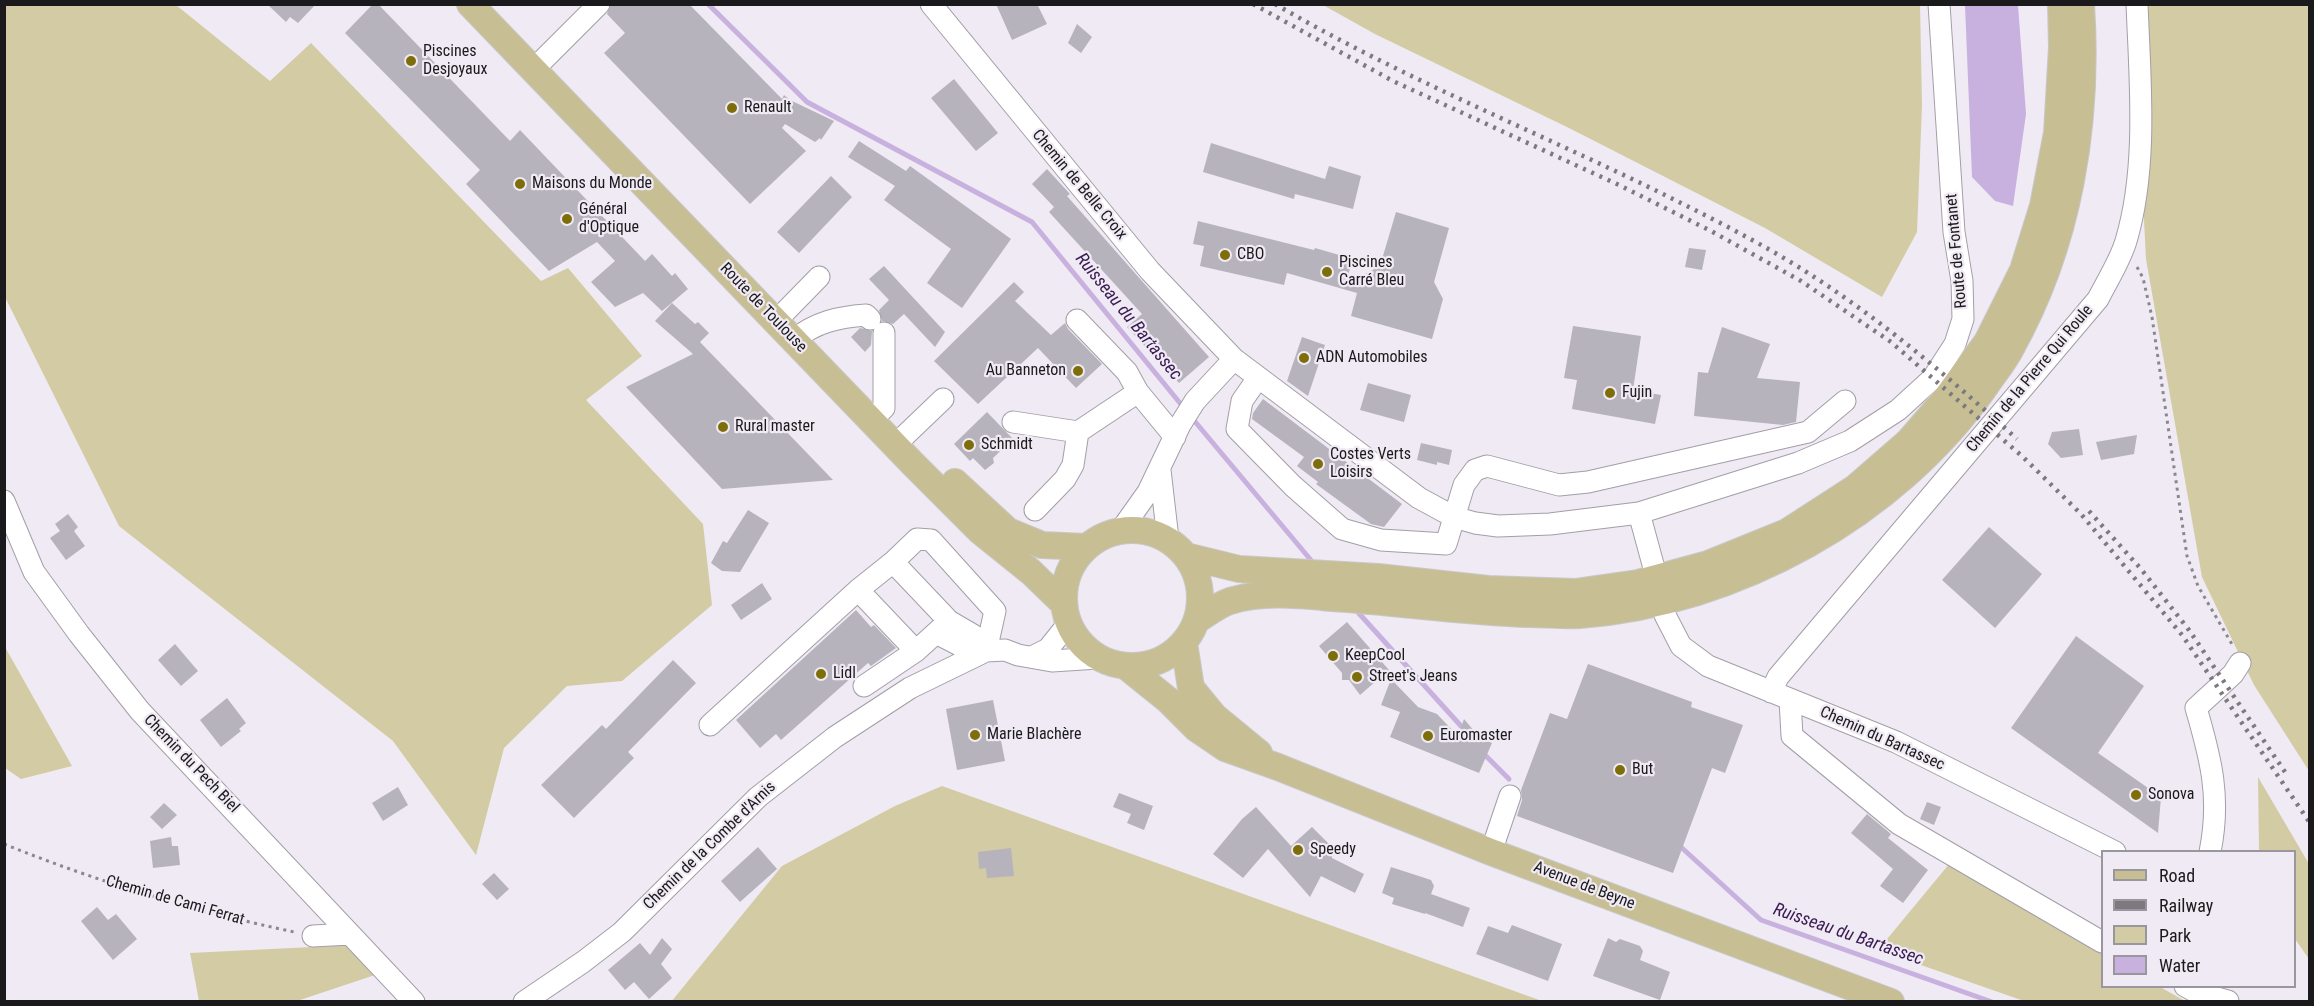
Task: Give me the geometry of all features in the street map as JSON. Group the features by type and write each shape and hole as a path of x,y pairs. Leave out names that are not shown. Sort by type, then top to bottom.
{"main road":[{"name":"Route de Toulouse","path":"470,4 538,64 901,438 980,531 1031,572 1066,614"},
{"name":"Route de Toulouse","path":"492,4 538,64"},
{"path":"1177,548 1197,576 1200,598 1197,620 1184,642 1168,656 1148,665 1127,667 1098,658 1085,649 1066,614 1065,582 1072,563 1086,547 1102,536 1122,530 1138,529 1154,532 1177,548 1284,582 1381,589 1575,592 1638,583 1708,564 1787,532 1855,488 1909,441 1947,397 1987,342 2023,270 2043,206 2057,133 2062,46 2061,4"},
{"path":"1381,589 1485,612 1579,615 1642,605 1716,587 1785,556 1867,507 1928,454 1969,410 2010,351 2044,278 2065,210 2080,132 2084,48 2081,4"},
{"name":"Route de Toulouse","path":"901,438 1008,531 1042,545 1086,547"},
{"path":"1197,620 1226,602 1248,597 1284,582"},
{"name":"Avenue de Beyne","path":"1184,642 1191,688 1214,716 1278,767"},
{"name":"Avenue de Beyne","path":"1127,667 1168,700 1197,729 1225,748 1491,852 1891,1002"}],"street":[{"path":"538,64 599,4"},
{"name":"Chemin de Belle Croix","path":"932,4 1150,271 1234,359 1419,498 1454,517 1498,526 1550,524 1639,513"},
{"name":"Route de Fontanet","path":"1639,513 1798,464 1850,441 1898,410 1933,378 1955,344 1963,319 1962,281 1954,232 1939,4"},
{"name":"Chemin de la Pierre Qui Roule","path":"1781,696 1778,677 2098,299 2125,244 2137,198 2141,101 2137,4"},
{"path":"782,315 819,277"},
{"path":"801,334 840,317 866,315 877,326 877,414"},
{"path":"1077,320 1126,372 1138,392 1178,431"},
{"path":"1122,530 1148,492 1195,401 1234,359"},
{"path":"1258,378 1242,401 1237,429 1293,486 1342,529 1382,540 1446,544 1464,485 1475,470 1487,466 1559,485 1588,482 1808,432 1845,401"},
{"path":"1013,422 1078,432 1138,392"},
{"path":"901,438 943,399"},
{"path":"1035,510 1065,479 1073,465 1078,432"},
{"path":"1160,470 1177,548"},
{"name":"Chemin du Pech Biel","path":"4,501 34,572 140,711 414,1002"},
{"path":"1639,513 1654,568"},
{"path":"710,725 917,539 931,540 995,611 979,653"},
{"path":"893,562 942,627 965,648 979,653 1005,650 1052,661 1098,658"},
{"path":"858,590 915,651"},
{"path":"1032,657 1048,649 1066,614"},
{"name":"Chemin du Bartassec","path":"1665,615 1681,646 1708,666 1896,742 2111,850"},
{"path":"864,686 915,651 942,627"},
{"name":"Chemin de la Combe d'Arnis","path":"524,1002 622,932 758,797 835,737 910,688 979,653"},
{"path":"2210,850 2216,797 2211,757 2196,708 2233,674 2240,663"},
{"path":"1781,696 1792,736 1899,824 2101,941"},
{"path":"1491,852 1510,796"},
{"path":"313,936 350,934"},
{"path":"2187,988 2196,992 2225,996"}],"path":[{"path":"2125,244 2143,278 2152,317 2187,556 2198,586 2232,644 2240,663"},
{"name":"Chemin de Cami Ferrat","path":"4,844 77,873 155,898 233,919 313,936"}],"green space":[{"path":"5,4 176,5 270,81 311,43 541,281 568,268 642,356 586,400 703,524 712,605 622,681 567,686 504,748 476,855 393,741 119,526 5,297"},
{"path":"1323,5 1920,5 1922,105 1917,232 1882,297 1765,228 1569,128 1375,34"},
{"path":"2133,5 2309,5 2309,771 2254,685 2202,577 2146,259"},
{"path":"5,647 72,766 21,779 5,768"},
{"path":"2258,777 2309,864 2309,959 2296,940 2296,850 2259,850"},
{"path":"942,786 1542,1001 671,1002 782,866 895,806"},
{"path":"1950,863 2101,952 2101,988 2162,988 2185,1001 2024,1001 1878,950"},
{"path":"353,945 378,974 297,1001 199,1001 190,953"}],"water":[{"path":"1965,5 2018,5 2026,114 2013,206 1995,201 1972,177"}],"building":[{"path":"267,4 316,4 298,23 290,17 286,22"},
{"path":"373,4 378,4 510,141 520,130 645,261 652,254 672,276 675,273 688,289 662,311 643,293 615,307 591,282 615,261 597,242 549,271 466,184 480,170 345,33"},
{"name":"Renault","path":"611,4 689,4 782,99 784,95 834,121 821,140 820,138 815,142 785,124 782,128 806,151 750,204 604,53 625,33 607,14"},
{"path":"996,4 1037,4 1047,24 1012,40"},
{"path":"1077,24 1092,37 1081,53 1068,43"},
{"path":"954,79 998,133 976,151 931,98"},
{"path":"859,141 906,171 910,166 1011,239 962,308 927,283 951,249 884,200 895,186 848,157"},
{"path":"1211,143 1325,179 1329,166 1361,176 1353,209 1295,194 1294,199 1203,172"},
{"path":"1047,169 1070,194 1067,196 1209,357 1179,383 1127,327 1142,314 1049,212 1054,207 1032,184"},
{"path":"831,176 852,197 799,253 777,232"},
{"path":"1396,212 1449,228 1434,282 1443,299 1432,339 1351,316 1357,293 1287,273 1284,285 1200,266 1204,246 1193,244 1198,221 1314,250 1315,248 1353,259 1345,285 1380,266"},
{"path":"1689,248 1706,250 1702,270 1685,267"},
{"path":"884,266 945,332 935,347 904,314 893,324 882,321 879,310 889,300 869,279"},
{"path":"1014,282 1024,292 1015,301 1051,335 1065,323 1102,364 1076,388 1038,348 978,404 934,361"},
{"name":"Rural master","path":"672,303 695,324 698,322 709,333 700,342 833,480 722,489 626,387 693,354 655,321"},
{"path":"1573,326 1641,336 1633,390 1661,395 1655,424 1572,409 1577,380 1564,378"},
{"path":"1722,327 1770,344 1757,378 1800,382 1796,422 1783,425 1694,416 1698,372 1708,373"},
{"path":"860,328 872,331 871,345 865,352 851,337"},
{"path":"1302,337 1325,345 1308,396 1287,381"},
{"path":"1368,383 1411,395 1404,422 1360,410"},
{"path":"1263,399 1402,504 1384,527 1371,524 1316,484 1318,482 1297,466 1304,457 1252,419 1253,413"},
{"path":"987,412 1013,439 993,458 994,463 985,470 973,458 970,461 954,444"},
{"path":"2079,429 2083,455 2061,458 2048,444 2052,432"},
{"path":"2137,435 2134,454 2101,460 2096,442"},
{"path":"1421,443 1452,450 1449,465 1437,462 1437,465 1417,460"},
{"path":"748,510 769,523 740,572 722,571 711,563 723,541 727,543"},
{"path":"68,514 78,527 74,531 85,546 66,560 50,538 60,531 55,524"},
{"path":"1989,527 2042,574 1995,628 1942,580"},
{"path":"762,583 772,599 741,620 731,605"},
{"name":"Lidl","path":"856,610 871,627 874,625 896,648 871,666 868,663 781,740 776,734 760,748 736,720"},
{"path":"1347,622 1389,670 1360,695 1349,680 1342,680 1342,673 1319,646"},
{"path":"2076,636 2144,686 2098,753 2161,797 2158,833 2011,728"},
{"path":"175,644 198,671 181,686 158,660"},
{"path":"673,660 696,683 628,752 634,758 574,818 541,785 602,725 606,729"},
{"name":"But","path":"1588,664 1692,702 1691,707 1743,725 1725,773 1712,768 1673,873 1517,816 1522,800 1521,790 1550,713 1567,719"},
{"path":"1391,679 1418,707 1437,714 1458,736 1464,719 1480,738 1492,743 1479,773 1390,737 1400,712 1381,705"},
{"path":"227,698 246,723 239,729 241,731 221,747 200,720"},
{"name":"Marie Blachère","path":"993,700 1005,761 957,770 946,709"},
{"path":"398,787 408,805 383,821 372,803"},
{"path":"1119,793 1153,806 1144,830 1127,823 1131,814 1113,807"},
{"path":"1927,802 1941,807 1934,825 1920,819"},
{"path":"164,803 177,815 162,829 150,817"},
{"path":"1256,807 1291,846 1312,827 1332,847 1332,858 1364,874 1355,893 1321,876 1310,897 1268,849 1243,878 1213,854 1242,819"},
{"path":"1867,814 1891,834 1888,838 1928,870 1903,903 1880,886 1893,869 1851,833"},
{"path":"171,837 172,846 178,846 180,865 153,868 150,841"},
{"path":"758,847 777,869 740,902 721,881"},
{"path":"1011,848 1014,876 987,878 986,868 979,869 978,852"},
{"path":"1391,867 1431,880 1434,886 1431,894 1470,908 1463,927 1392,904 1394,898 1382,893"},
{"path":"494,873 509,889 497,900 482,884"},
{"path":"97,907 108,920 116,914 137,939 113,960 81,921"},
{"path":"1512,925 1562,944 1548,981 1476,954 1488,926 1508,933"},
{"path":"662,938 672,949 661,964 672,978 649,999 634,982 625,990 608,970 640,943 650,955"},
{"path":"1608,938 1616,942 1620,939 1640,946 1643,951 1640,960 1670,972 1660,1000 1593,976"}],"waterway":[{"name":"Ruisseau du Bartassec","path":"708,4 807,102 1032,222 1184,408"},
{"name":"Ruisseau du Bartassec","path":"1192,418 1315,565"},
{"name":"Ruisseau du Bartassec","path":"1355,609 1461,726"},
{"name":"Ruisseau du Bartassec","path":"1486,756 1509,779"},
{"name":"Ruisseau du Bartassec","path":"1682,848 1761,920 1992,1002"}],"railway":[{"path":"1253,4 1393,81 1619,185 1711,231 1801,281 1891,342 2023,457 2081,514 2182,635 2310,823"},
{"path":"1275,4 1370,56 1616,171 1773,252 1836,291 1890,331 2017,439"},
{"path":"2089,511 2141,569 2189,630 2285,772"}],"place":[{"name":"Piscines Desjoyaux","path":"411,61"},
{"name":"Renault","path":"732,108"},
{"name":"Maisons du Monde","path":"520,184"},
{"name":"Général d'Optique","path":"567,219"},
{"name":"CBO","path":"1225,255"},
{"name":"Piscines Carré Bleu","path":"1327,272"},
{"name":"ADN Automobiles","path":"1304,358"},
{"name":"Au Banneton","path":"1078,371"},
{"name":"Fujin","path":"1610,393"},
{"name":"Rural master","path":"723,427"},
{"name":"Schmidt","path":"969,445"},
{"name":"Costes Verts Loisirs","path":"1318,464"},
{"name":"KeepCool","path":"1333,656"},
{"name":"Lidl","path":"821,674"},
{"name":"Street's Jeans","path":"1357,677"},
{"name":"Marie Blachère","path":"975,735"},
{"name":"Euromaster","path":"1428,736"},
{"name":"But","path":"1620,770"},
{"name":"Sonova","path":"2136,795"},
{"name":"Speedy","path":"1298,850"}]}
